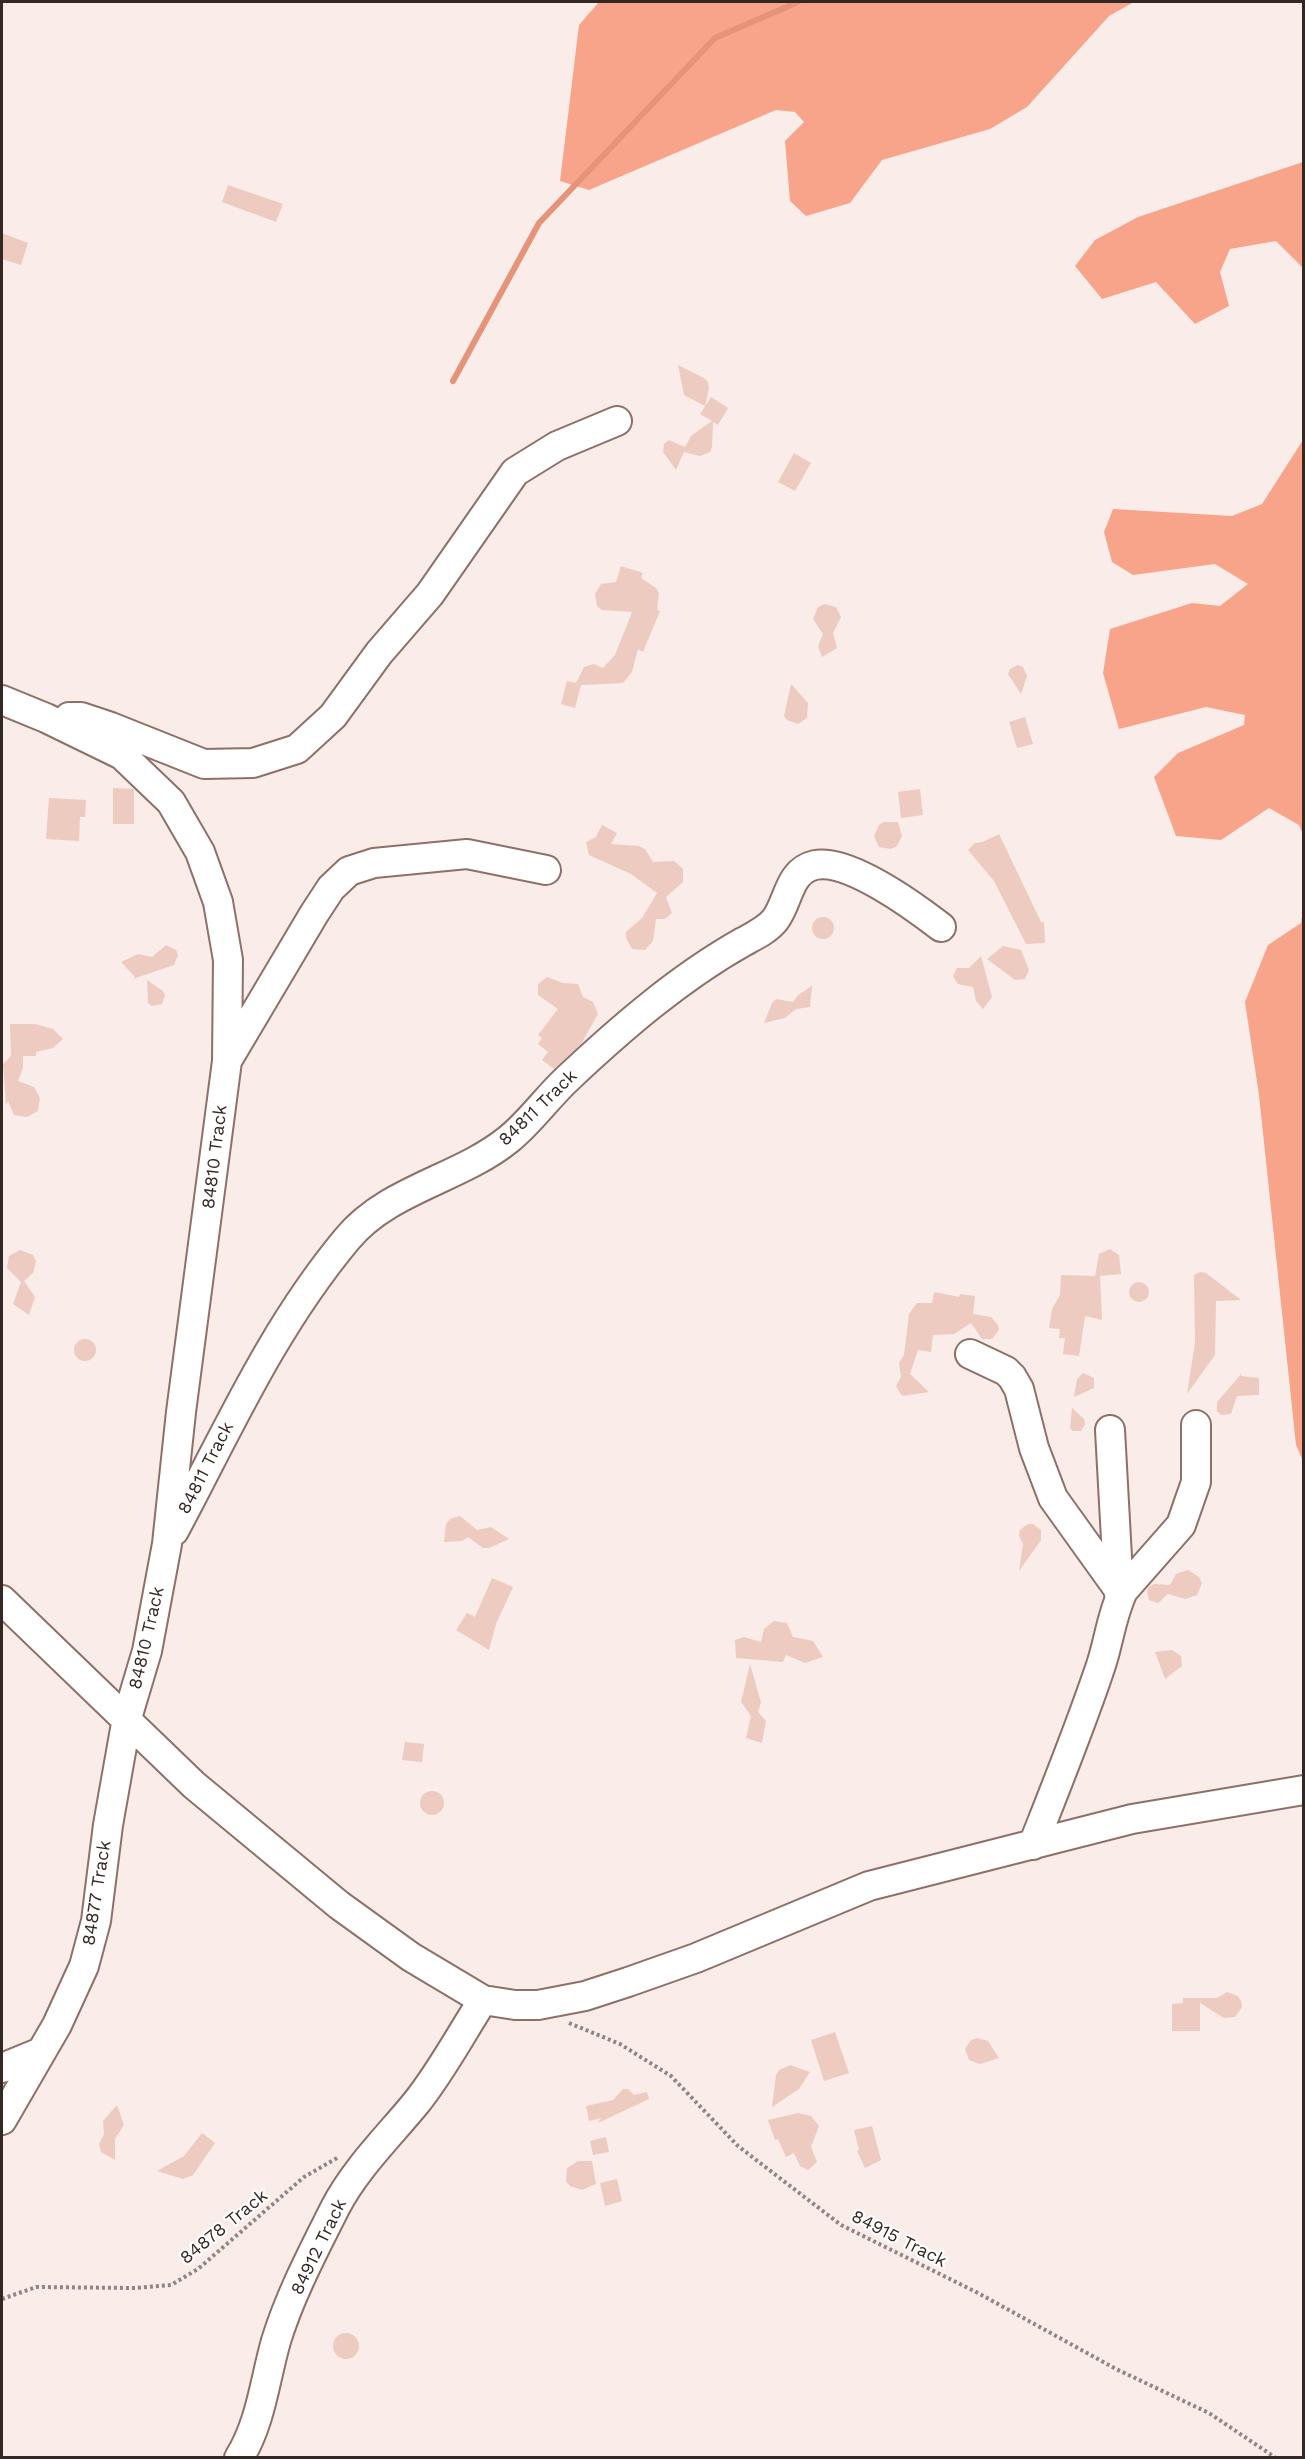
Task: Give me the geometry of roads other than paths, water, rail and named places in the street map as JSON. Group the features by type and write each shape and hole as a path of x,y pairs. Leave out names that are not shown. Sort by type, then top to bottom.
{"street":[{"path":"46,718 81,717 204,764 253,763 297,749 333,716 379,653 430,594 515,472 557,446 617,422"},
{"name":"84810 Track","path":"2,700 46,718 122,755 171,802 200,852 218,902 228,960 227,1061 181,1412 167,1544 147,1651 127,1718"},
{"path":"227,1061 314,914 332,888 349,871 374,863 467,854 546,870"},
{"name":"84811 Track","path":"167,1544 228,1424 284,1323 348,1237 378,1210 482,1157 509,1139 564,1082 604,1046 721,954 773,923 781,912 791,885 800,872 815,865 834,865 851,871 904,898 941,927"},
{"path":"970,1354 1006,1371 1012,1377 1019,1389 1034,1448 1053,1498 1119,1595"},
{"path":"1119,1595 1181,1525 1196,1482 1196,1425"},
{"path":"1033,1845 1101,1668 1111,1617 1119,1595 1110,1430"},
{"path":"2,1600 194,1785 339,1905 411,1957 483,2000 515,2005 538,2005 585,1996 696,1958 869,1886 1132,1819 1304,1790"},
{"name":"84877 Track","path":"2,2120 57,2025 87,1954 96,1921 108,1825 127,1718"},
{"name":"84912 Track","path":"239,2457 246,2446 261,2402 277,2339 301,2279 337,2205 380,2145 417,2101 483,2000"},
{"path":"2,2068 41,2052"}],"waterway":[{"path":"453,381 539,223 715,38 798,2"}]}
